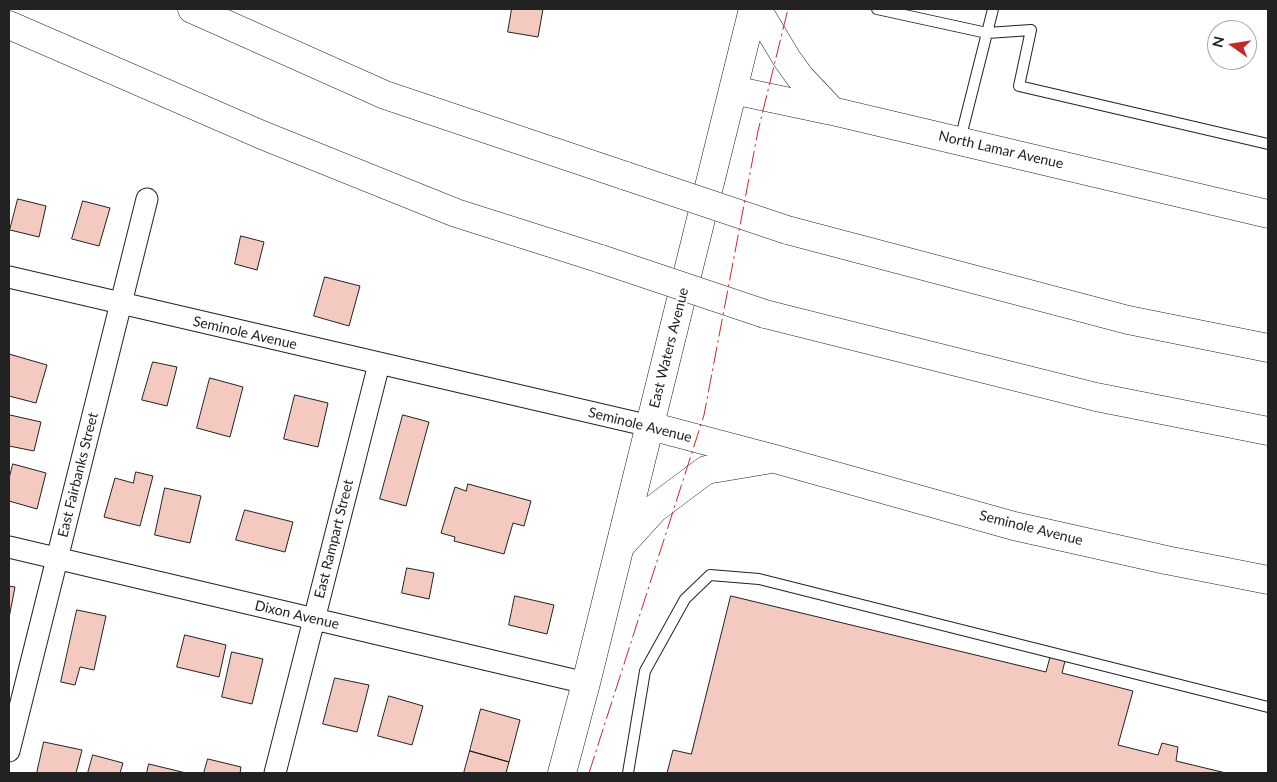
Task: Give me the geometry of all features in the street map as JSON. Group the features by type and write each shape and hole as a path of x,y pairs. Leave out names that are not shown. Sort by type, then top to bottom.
{"main road":[{"path":"192,9 385,95 787,230 1128,320 1268,348"},
{"name":"East Waters Avenue","path":"562,773 753,9"},
{"path":"757,9 786,59 800,78 832,110"},
{"path":"9,25 262,135 456,213 765,314 1096,397 1268,431"},
{"name":"North Lamar Avenue","path":"732,90 832,110 1268,214"},
{"name":"Seminole Avenue","path":"650,426 1014,526 1166,560 1268,580"},
{"path":"620,546 654,509 706,470 775,459"}],"street":[{"name":"East Fairbanks Street","path":"9,751 147,199"},
{"name":"Seminole Avenue","path":"9,277 650,426"},
{"name":"East Rampart Street","path":"275,773 379,364"},
{"name":"Dixon Avenue","path":"9,547 586,683"}],"lane":[{"path":"877,9 987,33 1031,30 1019,86 1268,144"},
{"path":"960,141 993,9"},
{"path":"628,773 645,670 685,600 710,575 759,579 1268,707"}],"building":[{"path":"512,9 543,9 538,37 508,32"},
{"path":"18,199 46,206 39,237 10,230"},
{"path":"83,201 110,208 99,246 72,239"},
{"path":"241,236 264,242 257,270 235,264"},
{"path":"325,277 360,286 349,326 314,316"},
{"path":"9,354 47,365 36,403 9,396"},
{"path":"153,362 177,367 167,406 142,400"},
{"path":"210,378 243,387 230,437 197,428"},
{"path":"295,395 328,403 318,447 284,439"},
{"path":"10,415 41,422 34,451 9,446"},
{"path":"403,415 429,422 406,506 380,499"},
{"path":"13,464 46,473 37,509 9,501 9,479"},
{"path":"136,472 153,476 140,526 104,517 115,478 133,483"},
{"path":"468,484 531,501 524,526 513,523 504,554 454,541 455,537 441,533 455,487 466,491"},
{"path":"165,488 201,496 190,543 155,535"},
{"path":"245,510 293,522 285,552 236,540"},
{"path":"407,568 434,573 429,599 402,593"},
{"path":"9,586 15,587 9,618"},
{"path":"515,596 554,605 547,634 509,625"},
{"path":"731,596 1046,672 1050,657 1065,661 1062,673 1133,691 1118,745 1158,755 1162,743 1178,747 1176,761 1226,773 667,773 673,750 691,754"},
{"path":"77,610 106,616 94,670 80,667 75,685 61,682"},
{"path":"185,635 226,645 219,677 177,667"},
{"path":"232,652 263,659 252,704 222,697"},
{"path":"335,678 369,685 357,732 323,724"},
{"path":"389,696 423,706 412,745 378,736"},
{"path":"481,709 520,720 509,762 470,751"},
{"path":"44,742 82,750 76,773 37,773"},
{"path":"470,751 509,762 506,773 464,773"},
{"path":"93,755 123,763 120,773 88,773"},
{"path":"208,759 241,767 240,773 204,773"},
{"path":"149,764 186,773 147,773"}],"power":[{"path":"589,773 704,415 758,131 788,9"}]}
